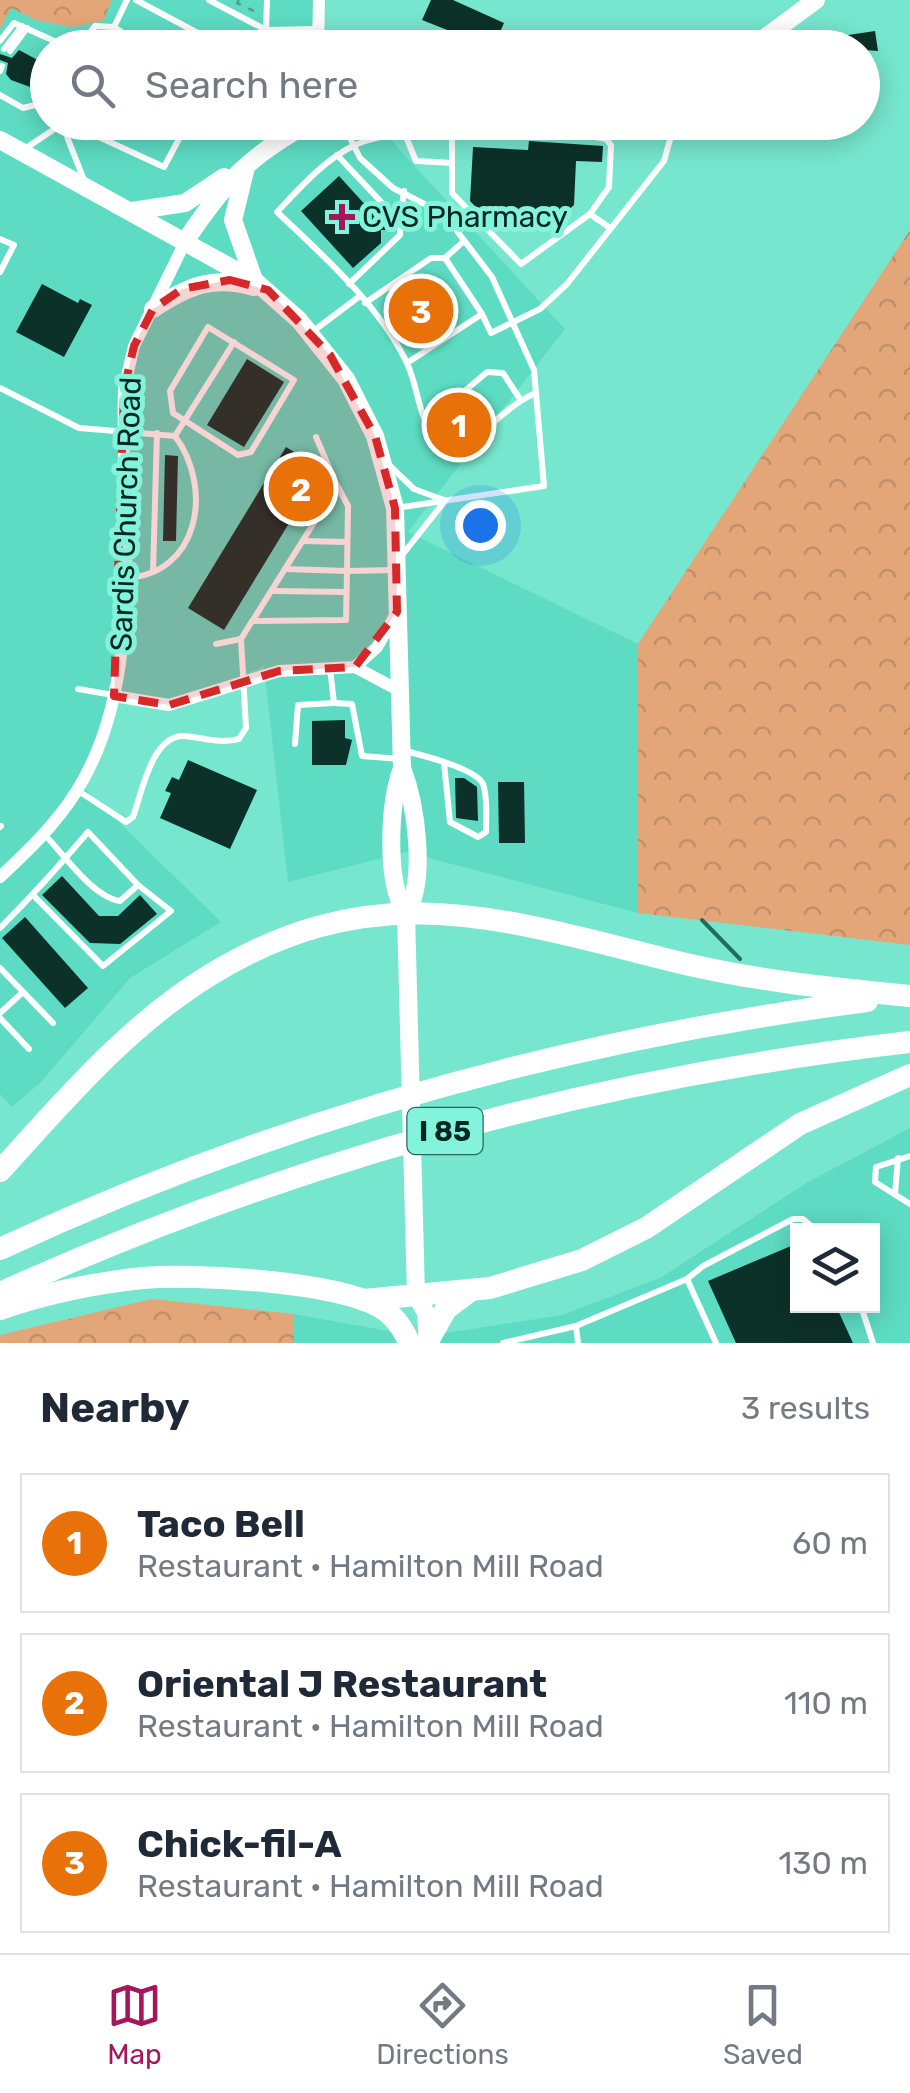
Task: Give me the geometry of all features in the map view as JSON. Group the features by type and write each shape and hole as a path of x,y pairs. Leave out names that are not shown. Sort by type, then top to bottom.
{"highway":[{"path":"0,1171 125,1040 208,976 287,937 364,914 441,912 517,923 764,980 909,996"},
{"name":"I 85","path":"0,1249 214,1157 385,1100 621,1042 748,1018 909,996"},
{"name":"I 85","path":"0,1293 228,1200 434,1134 698,1072 910,1042"},
{"path":"0,1309 70,1289 147,1277 240,1280 364,1300 472,1290 582,1260 646,1228 800,1124 910,1074"},
{"path":"364,1300 388,1313 418,1342 446,1308 472,1290"}],"main road":[{"path":"775,30 816,0"},
{"path":"0,140 186,240 262,286 311,333 346,379 381,457 395,508 401,759 413,796 417,896 406,914 408,1046 416,1294 426,1313 418,1342"},
{"name":"Sardis Church Road","path":"186,240 241,169 279,140"},
{"path":"132,211 185,203 214,180 241,169 234,220 262,286"},
{"path":"153,308 182,289 208,281 230,280 262,286"}],"street":[{"path":"315,29 319,0"},
{"name":"Sardis Church Road","path":"0,878 44,834 77,790 105,732 122,668 122,431 127,375 134,346 186,240"},
{"path":"356,667 377,647 397,612"},
{"path":"114,696 169,705 279,670 356,667 400,691"}],"lane":[{"path":"114,28 127,0"},
{"path":"136,0 192,30"},
{"path":"209,0 266,30 315,29"},
{"path":"266,30 267,0"},
{"path":"0,40 21,26"},
{"path":"21,26 30,30"},
{"path":"7,50 21,26"},
{"path":"91,30 94,26 118,30"},
{"path":"0,95 23,108 30,106"},
{"path":"23,150 37,140"},
{"path":"67,140 74,164 87,186"},
{"path":"105,140 164,167 178,140"},
{"path":"351,140 360,158 393,188 444,214 492,277 534,370 544,486 395,508"},
{"path":"375,140 337,156 277,212 349,284 407,364 425,425 435,441 448,450 462,448 520,399 536,393"},
{"path":"407,140 416,162 452,163"},
{"path":"452,140 452,193 522,264 590,214 609,187 611,145 607,140"},
{"path":"445,258 491,333 515,322 550,302 664,162 670,140"},
{"path":"337,156 400,222"},
{"path":"349,284 400,235 404,191"},
{"path":"590,214 610,228"},
{"path":"0,238 14,245 0,272"},
{"path":"311,333 431,258 445,258 464,241"},
{"path":"407,364 482,314"},
{"path":"208,326 294,380 251,452 238,455 182,423 173,413 170,391 208,326"},
{"path":"174,436 234,342"},
{"path":"425,425 487,372 502,373 520,399"},
{"path":"0,388 79,428 174,436 188,455 199,496 179,550 152,574 123,578"},
{"path":"152,574 157,433"},
{"path":"252,621 346,620 348,506 316,437"},
{"path":"381,457 414,488 445,501"},
{"path":"77,790 126,822 133,817 158,752 167,740 183,736 217,744 239,740 246,728 241,640 337,486"},
{"path":"285,569 346,571 397,567 424,522 445,501"},
{"path":"302,541 347,542"},
{"path":"271,591 346,592"},
{"path":"216,644 241,640"},
{"path":"330,668 334,703"},
{"path":"78,689 114,696"},
{"path":"295,744 298,705 352,704 362,756 444,763 478,776 484,786 486,832 478,837 450,822 444,763"},
{"path":"0,928 88,832 138,884 171,911 103,966 33,895"},
{"path":"44,834 108,899 120,901 138,884"},
{"path":"0,968 53,1023"},
{"path":"23,992 0,1016 29,1049"},
{"path":"910,1156 876,1167 875,1182 910,1204"},
{"path":"895,1194 898,1158"},
{"path":"503,1343 576,1326 687,1279 703,1266 793,1219 808,1223"},
{"path":"687,1279 716,1343"},
{"path":"863,1313 873,1343"},
{"path":"576,1326 578,1343"}],"path":[{"path":"239,0 254,11"}],"highlighted area":[{"path":"230,280 268,290 330,355 375,436 395,508 397,612 355,667 279,671 169,705 114,696 124,389 134,346 153,309 182,289"}],"shaded area":[{"path":"0,0 326,0 323,30 30,30 30,140 391,140 565,329 408,532 638,644 638,913 406,852 288,882 264,666 187,700 118,695 92,774 82,786 221,922 130,978 40,1083 12,1107 0,1094"},
{"path":"910,1128 910,1343 294,1343 294,1314 421,1337 562,1315 660,1278 808,1182"}],"green space":[{"path":"0,0 112,0 103,21 71,27 36,20 11,8 0,29"},
{"path":"910,230 910,945 638,913 638,644"},
{"path":"152,1299 294,1314 294,1343 0,1343 0,1335"}],"building":[{"path":"431,0 453,0 504,23 501,30 447,30 422,20"},
{"path":"19,50 30,56 30,87 6,74 8,63 0,60 0,54 12,58"},
{"path":"529,141 603,146 602,162 576,161 574,205 564,214 553,214 553,229 539,229 539,213 482,213 470,201 473,147 528,150"},
{"name":"CVS Pharmacy","path":"339,176 380,221 392,224 392,230 381,230 381,243 353,268 301,211"},
{"path":"42,284 78,303 80,299 92,305 64,357 16,332"},
{"path":"436,285 451,306 406,336 392,315"},
{"path":"247,359 284,382 244,447 207,425"},
{"path":"470,396 480,408 449,435 439,422"},
{"path":"286,447 322,469 224,630 188,608"},
{"path":"165,455 178,456 176,541 163,541"},
{"path":"345,720 345,738 352,740 346,765 312,765 312,721"},
{"path":"188,760 257,790 230,849 160,818 171,793 165,791 172,777 179,780"},
{"path":"455,778 464,778 477,787 478,821 456,818"},
{"path":"498,782 524,782 525,843 499,843"},
{"path":"62,876 99,916 118,916 140,895 157,914 120,944 90,943 42,895"},
{"path":"25,917 88,988 65,1008 2,938"},
{"path":"790,1246 790,1313 839,1313 853,1343 736,1343 708,1281"}],"waterway":[{"path":"702,920 740,959"}],"place":[{"name":"CVS Pharmacy","path":"342,217"},
{"name":"Chick-fil-A","path":"421,311"},
{"name":"Taco Bell","path":"459,425"},
{"name":"Oriental J Restaurant","path":"301,489"}]}
